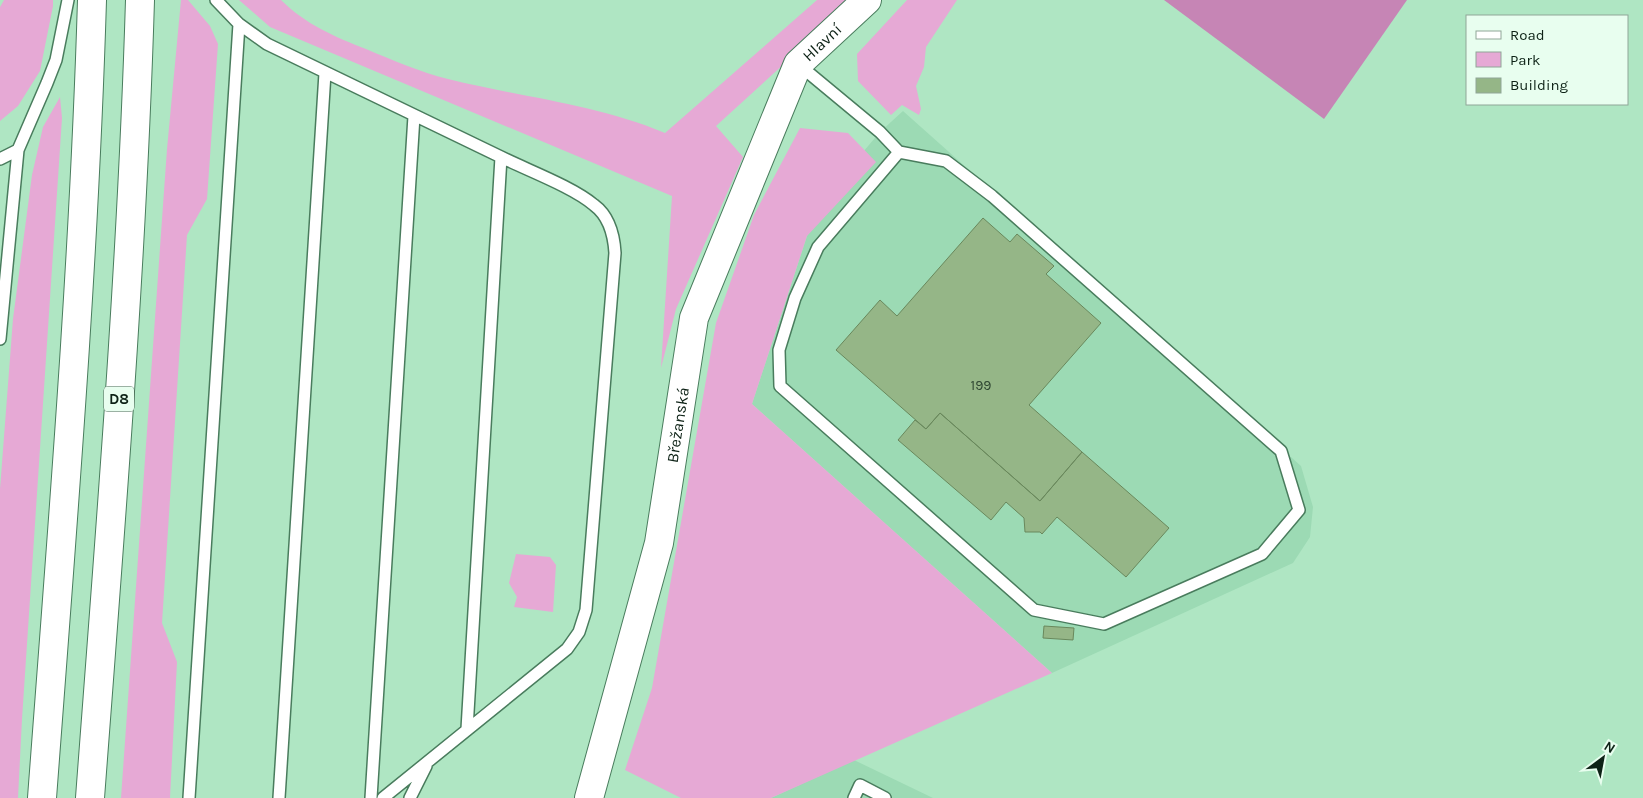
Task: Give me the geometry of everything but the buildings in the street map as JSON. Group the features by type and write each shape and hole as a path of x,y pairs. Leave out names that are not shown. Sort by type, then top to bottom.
{"main road":[{"path":"42,798 67,456 89,91 92,0"},
{"name":"D8","path":"90,798 115,461 137,96 140,0"},
{"name":"Hlavní","path":"798,64 867,0"},
{"name":"Břežanská","path":"589,798 659,543 694,318 798,64"}],"lane":[{"path":"0,339 18,150 56,60 68,0"},
{"path":"216,0 239,24 267,44 595,205 607,221 614,238 615,253 586,610 579,632 567,649 384,798"},
{"path":"189,798 239,24"},
{"path":"798,64 880,132 899,152 946,161 992,196 1281,451 1299,510 1262,554 1104,624 1034,610 780,386 779,350 795,298 818,247 899,152"},
{"path":"279,798 325,73"},
{"path":"370,798 414,116"},
{"path":"0,159 18,150"},
{"path":"467,729 501,158"},
{"path":"410,798 427,762"},
{"path":"854,798 860,785 885,798"}],"shaded area":[{"path":"1164,0 1407,0 1324,119"},
{"path":"903,111 1301,466 1313,507 1310,537 1293,563 1052,673 752,404 807,236 823,199 880,132"},
{"path":"854,760 933,798 771,798"}],"green space":[{"path":"4,0 53,0 53,6 40,71 18,106 0,121 0,7"},
{"path":"181,0 188,0 210,26 218,44 207,199 187,235 162,623 177,662 170,798 121,798 167,149"},
{"path":"239,0 281,0 310,23 332,35 427,73 585,108 639,123 665,133 817,0 854,0 716,126 743,157 676,309 661,368 672,196 270,27"},
{"path":"907,0 957,0 926,47 924,67 916,86 921,109 919,115 902,105 891,115 858,81 857,54"},
{"path":"60,97 62,118 18,798 0,798 0,489 13,319 32,175 43,127"},
{"path":"800,128 848,133 876,162 807,236 752,404 1052,673 771,798 681,798 625,770 652,688 716,323 754,215"},
{"path":"516,554 550,557 556,565 553,612 514,607 517,597 509,583"}]}
